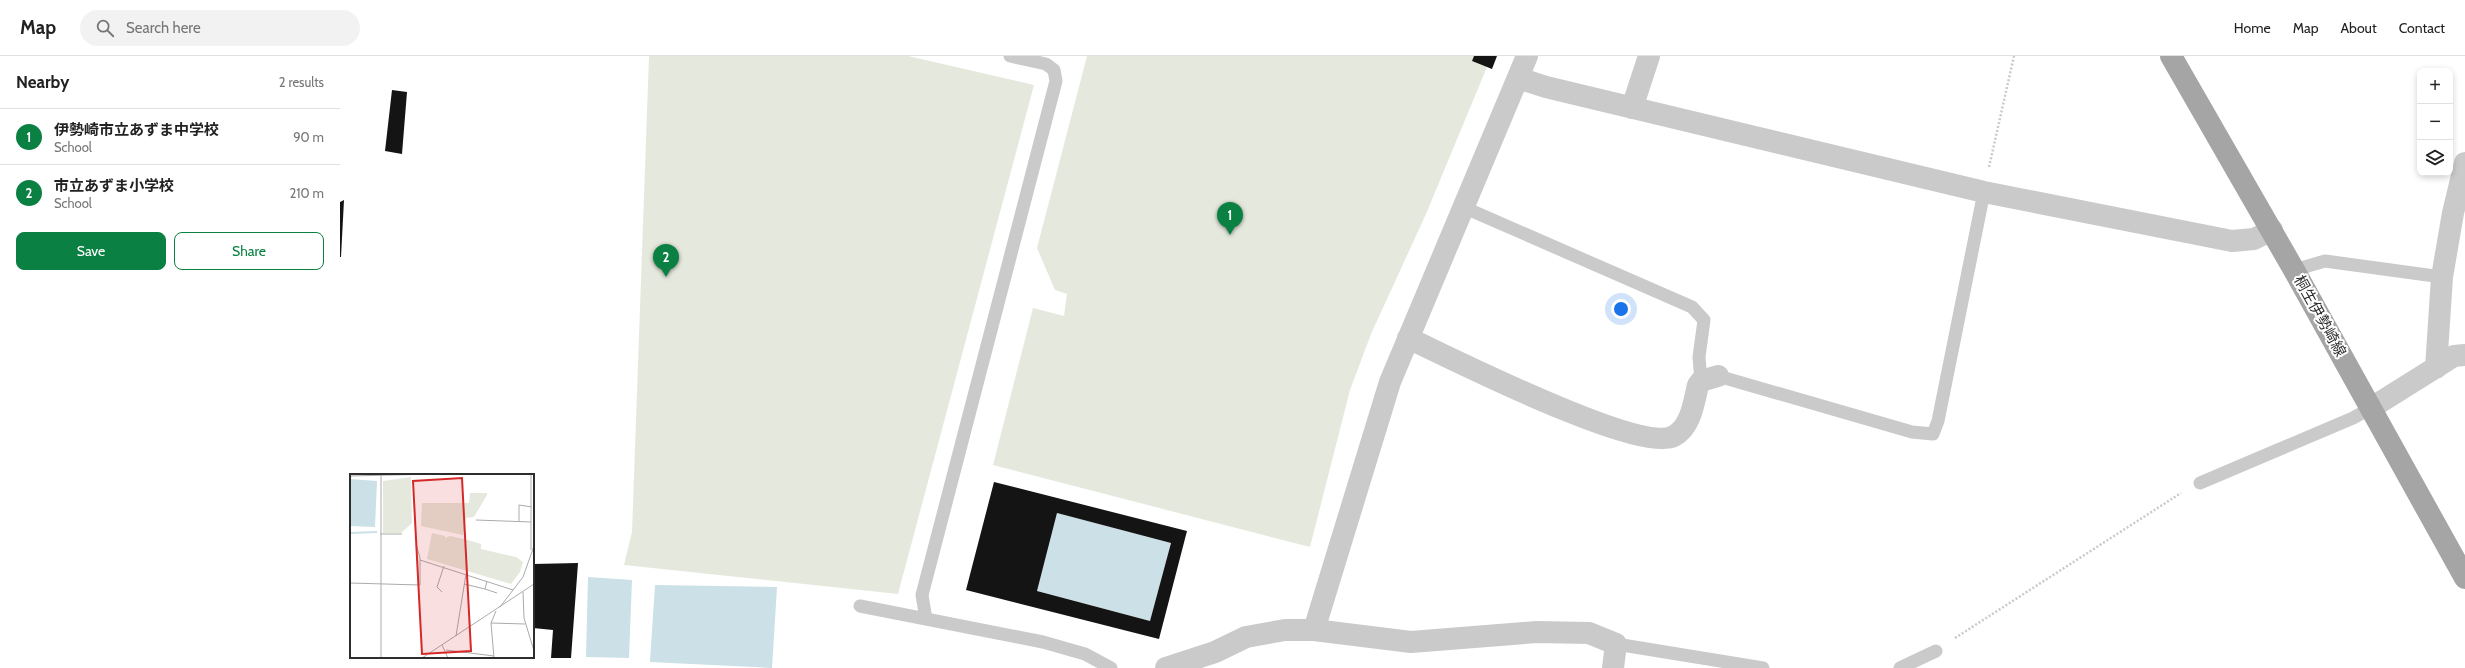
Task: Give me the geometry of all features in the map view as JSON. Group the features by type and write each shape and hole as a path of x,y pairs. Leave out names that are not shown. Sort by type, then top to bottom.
{"main road":[{"name":"桐生伊勢崎線","path":"2171,56 2272,230 2465,578"}],"street":[{"path":"1314,630 1390,382 1527,56"},
{"path":"1632,108 1649,56"},
{"path":"1518,78 1546,87 1984,192 2232,241 2254,239 2272,230"},
{"path":"2436,368 2442,277 2453,213 2465,163"},
{"path":"1408,338 1542,400 1602,424 1650,438 1664,440 1674,436 1682,430 1710,378"},
{"path":"2371,408 2454,356 2465,355"},
{"path":"1166,668 1215,652 1246,637 1285,630 1314,630 1411,642 1537,632 1589,633 1616,644 1612,668"}],"lane":[{"path":"926,619 922,595 1056,82 1054,70 1046,64 1010,56"},
{"path":"1464,207 1692,308 1704,320 1699,356 1710,378 1912,432 1934,434 1938,421 1984,192"},
{"path":"2294,270 2325,261 2442,277"},
{"path":"2200,483 2353,418 2371,408"},
{"path":"860,606 1043,642 1085,654 1111,668"},
{"path":"1616,644 1763,668"},
{"path":"1900,668 1936,650"}],"path":[{"path":"1984,192 2014,56"},
{"path":"1936,650 2171,499 2200,483"}],"shaded area":[{"path":"649,56 908,56 1034,85 898,594 624,565 632,532"},
{"path":"1087,56 1474,56 1472,61 1487,67 1426,214 1371,334 1350,390 1310,547 993,465 1033,308 1064,316 1067,294 1055,290 1037,248"}],"water":[{"path":"1057,513 1171,543 1150,621 1037,591"},
{"path":"588,577 632,580 629,658 586,657"},
{"path":"655,585 777,587 772,668 650,662"}],"building":[{"path":"1474,56 1497,56 1492,69 1472,61"},
{"path":"392,90 407,92 402,154 385,151"},
{"path":"344,200 341,257 340,257 340,202"},
{"path":"994,482 1187,531 1159,639 966,590","holes":["1057,513 1171,543 1150,621 1037,591"]},
{"path":"578,563 571,658 551,658 553,630 534,628 534,564"}],"place":[{"name":"伊勢崎市立あずま中学校","path":"1230,235"},
{"name":"市立あずま小学校","path":"666,277"}]}
